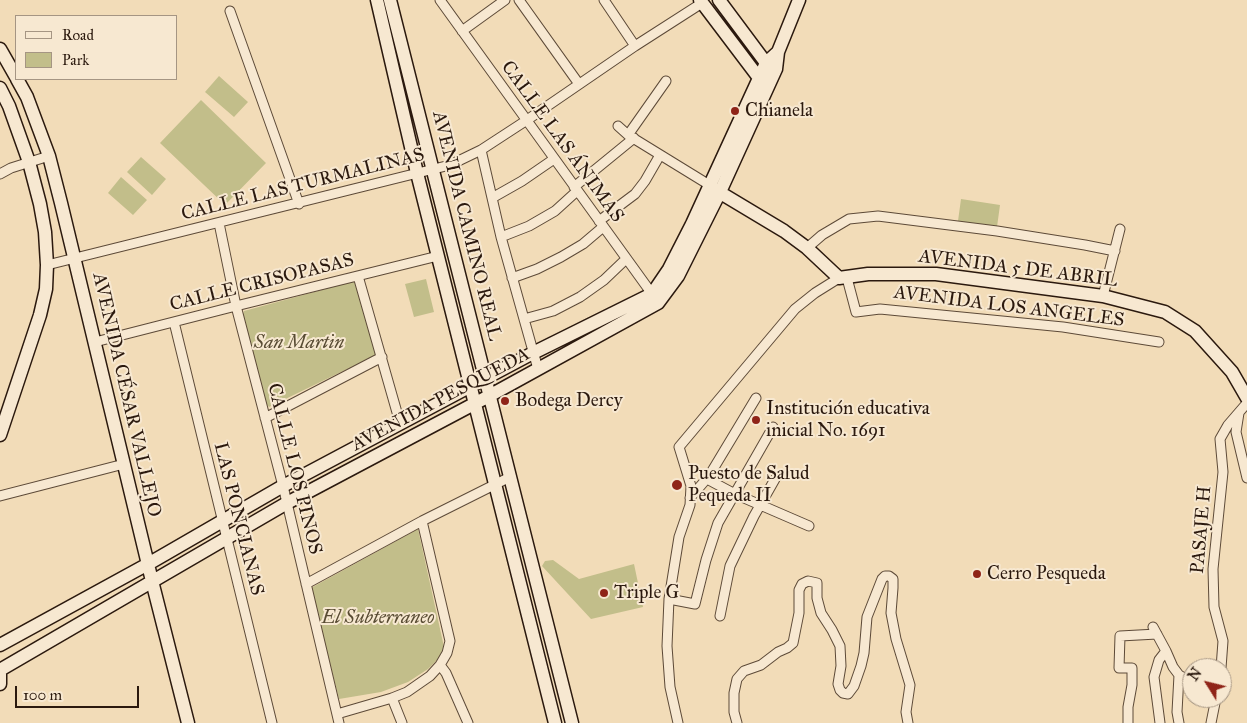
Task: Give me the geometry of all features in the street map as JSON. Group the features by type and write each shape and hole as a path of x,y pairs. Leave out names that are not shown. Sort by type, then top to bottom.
{"main road":[{"name":"AVENIDA CAMINO REAL","path":"376,0 554,723"},
{"name":"AVENIDA CAMINO REAL","path":"390,0 572,723"},
{"path":"719,0 771,66"},
{"name":"AVENIDA PESQUEDA","path":"0,671 287,503 538,370 655,299 678,276 715,189 778,52 799,0"},
{"path":"701,2 764,81"},
{"name":"AVENIDA CÉSAR VALLEJO","path":"0,49 15,75"},
{"name":"AVENIDA CÉSAR VALLEJO","path":"18,80 27,97 48,156 188,723"},
{"path":"0,88 29,162 46,232 47,265 46,289 40,315 0,435"},
{"path":"8,106 27,97"},
{"path":"715,189 784,230 843,278"},
{"name":"AVENIDA 5 DE ABRIL","path":"843,278 868,274 936,274 1103,296 1166,312 1195,331 1232,372 1247,398"},
{"name":"AVENIDA PESQUEDA","path":"0,645 148,564 283,486 485,378 533,353 655,299"},
{"path":"378,435 385,451"},
{"path":"0,671 0,684"}],"street":[{"name":"CALLE LAS ÁNIMAS","path":"440,0 655,299"},
{"path":"462,31 505,0"},
{"path":"519,0 579,84"},
{"path":"604,0 635,46"},
{"name":"CALLE LAS TURMALINAS","path":"47,265 298,204 417,172 450,166 481,150 527,120 701,2"},
{"path":"230,11 298,204"},
{"path":"501,236 529,226 555,211 631,136 666,81"},
{"path":"618,126 715,189"},
{"path":"481,150 501,236 538,370"},
{"path":"512,278 560,258 583,244 601,224 635,194 660,155"},
{"path":"0,174 11,168 48,156"},
{"path":"492,198 522,181 554,158"},
{"path":"807,248 822,235 849,219 878,216 998,231 1114,251"},
{"name":"CALLE LOS PINOS","path":"219,223 236,306 283,486 338,719"},
{"path":"1103,296 1120,229"},
{"name":"CALLE CRISOPASAS","path":"94,342 438,256"},
{"path":"524,319 553,311 580,297 604,280 626,259"},
{"path":"358,276 400,423"},
{"name":"AVENIDA LOS ANGELES","path":"843,278 856,312 880,309 1063,327 1158,342"},
{"name":"AVENIDA 5 DE ABRIL","path":"678,723 670,687 667,646 669,599 679,537 690,505 691,486 679,446 794,309 815,293 843,278"},
{"name":"LAS PONCIANAS","path":"174,322 221,521 272,723"},
{"path":"265,418 382,358"},
{"path":"690,498 707,479 756,398"},
{"name":"PASAJE H","path":"1222,658 1223,641 1214,607 1213,569 1223,472 1220,439 1228,425 1247,403"},
{"path":"1240,412 1236,432 1247,478"},
{"path":"669,599 695,604 718,523 773,427"},
{"path":"0,496 124,464"},
{"path":"306,584 422,521 510,477"},
{"path":"707,479 760,506 809,526"},
{"path":"720,616 730,566 775,479"},
{"path":"338,719 415,687 430,676 440,665 447,653 450,641 422,521"},
{"path":"737,723 734,693 737,679 744,671 761,666 793,643 799,613 799,590 802,584 808,581 817,583 817,598 821,613 840,646 841,666 838,684 843,693 848,694 854,686 861,666 867,617 882,579 885,576 893,579 892,621 910,685 906,712 908,723"},
{"path":"1128,723 1132,668 1119,668 1120,636 1155,630 1172,667 1182,677"},
{"path":"1160,723 1154,678 1159,660 1166,651"},
{"path":"440,665 446,673 468,723"},
{"path":"1178,675 1177,712 1179,723"},
{"path":"392,698 402,723"},
{"path":"1211,723 1214,708"}],"green space":[{"path":"219,76 248,102 234,117 205,92"},
{"path":"201,100 266,163 225,205 160,143"},
{"path":"141,157 166,179 152,195 127,172"},
{"path":"121,177 147,200 133,215 108,193"},
{"path":"961,199 1000,205 997,227 958,221"},
{"path":"426,279 434,312 414,317 405,284"},
{"name":"San Martin","path":"355,281 378,354 269,407 265,403 243,315 244,311"},
{"name":"El Subterraneo","path":"418,529 444,647 439,658 428,669 408,682 381,692 339,699 311,588"},
{"name":"Triple G","path":"553,560 579,579 634,564 643,607 591,619 542,566 545,561"}],"place":[{"name":"Chianela","path":"735,111"},
{"name":"Bodega Dercy","path":"505,401"},
{"name":"Institución educativa inicial No. 1691","path":"756,420"},
{"name":"Puesto de Salud Pequeda II","path":"677,485"},
{"name":"Cerro Pesqueda","path":"977,574"},
{"name":"Triple G","path":"604,593"}]}
